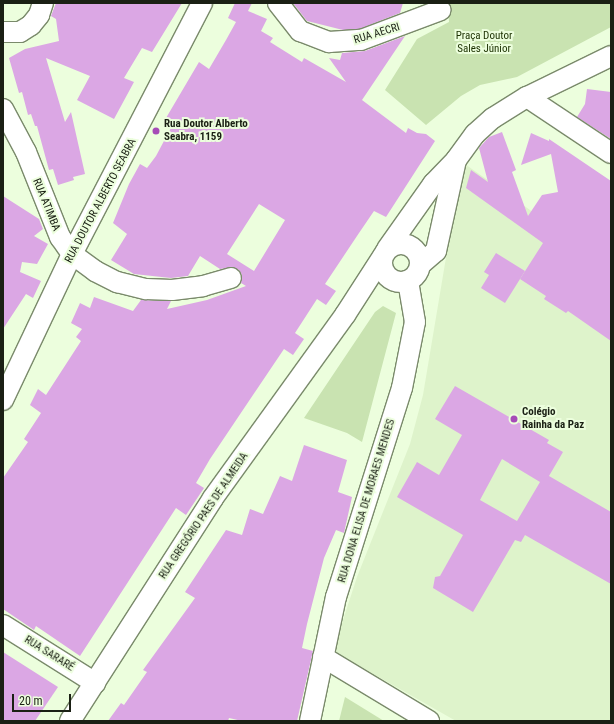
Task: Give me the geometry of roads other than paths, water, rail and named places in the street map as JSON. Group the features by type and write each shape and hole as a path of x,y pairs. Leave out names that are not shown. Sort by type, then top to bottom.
{"street":[{"path":"3,32 20,32 31,25 40,15 43,3"},
{"name":"RUA DOUTOR ALBERTO SEABRA","path":"3,400 72,254 202,3"},
{"name":"RUA AECRI","path":"278,3 300,31 329,42 361,40 441,10"},
{"name":"RUA GREGÓRIO PAES DE ALMEIDA","path":"70,721 213,498 345,315 385,252 433,184 456,160 475,134 493,118 527,97 611,56"},
{"path":"527,97 611,153"},
{"name":"RUA ATIMBA","path":"3,109 26,152 60,237 72,254 95,271 117,282 146,289 172,290 203,286 231,278"},
{"name":"RUA GREGÓRIO PAES DE ALMEIDA","path":"420,264 436,251 456,160"},
{"path":"401,244 409,246 415,250 420,264 419,271 408,281 394,282 382,268 385,252 401,244"},
{"name":"RUA GREGÓRIO PAES DE ALMEIDA","path":"345,315 389,278"},
{"name":"RUA DONA ELISA DE MORAES MENDES","path":"310,721 336,597 402,388 414,322 408,281"},
{"name":"RUA SARARÉ","path":"3,625 95,683"},
{"path":"324,657 429,721"}],"place":[{"name":"Rua Doutor Alberto Seabra, 1159","path":"156,131"},
{"name":"Colégio Rainha da Paz","path":"514,419"}],"park label":[{"name":"Praça Doutor Sales Júnior","path":"484,43"}]}
